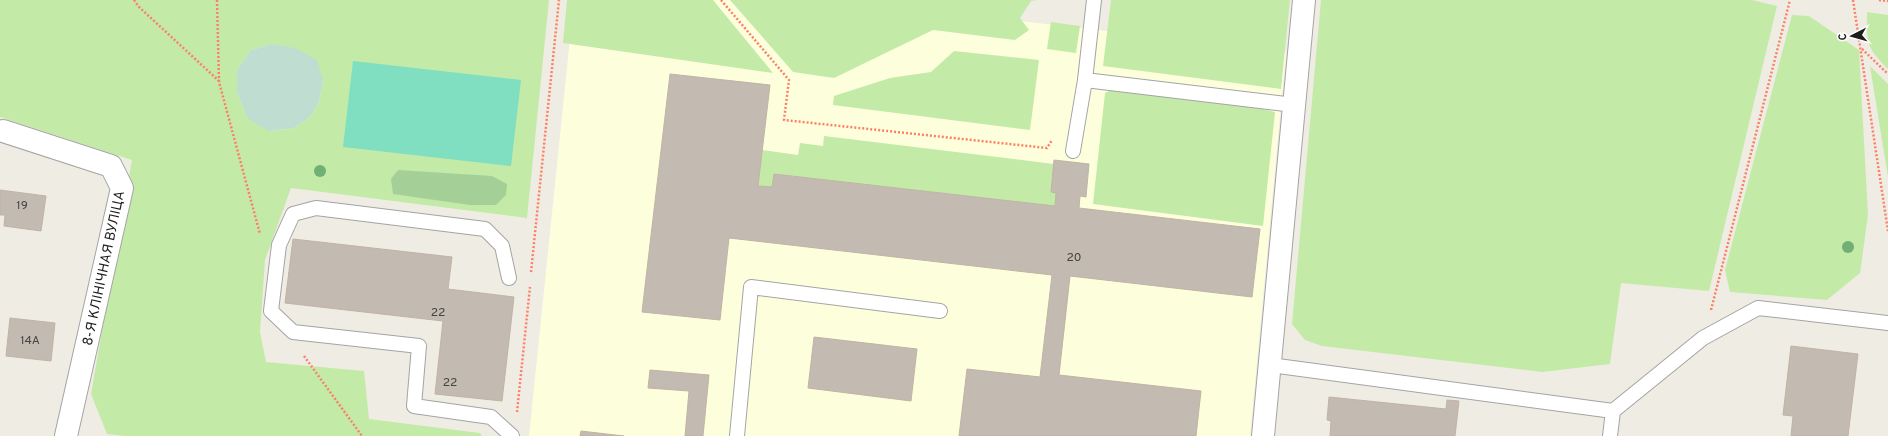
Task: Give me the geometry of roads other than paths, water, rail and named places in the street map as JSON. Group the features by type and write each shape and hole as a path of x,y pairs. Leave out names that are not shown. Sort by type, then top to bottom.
{"street":[{"path":"1263,436 1304,0"},
{"name":"8-Я КЛІНІЧНАЯ ВУЛІЦА","path":"3,131 111,166 122,188 66,436"}],"lane":[{"path":"1073,151 1094,0"},
{"path":"1084,80 1294,105"},
{"path":"509,278 502,246 485,229 316,208 293,214 279,245 271,311 293,332 419,346 414,406 491,417 512,436"},
{"path":"737,436 752,287 940,311"},
{"path":"1270,365 1612,411 1703,338 1758,308 1888,322"},
{"path":"1610,436 1612,411"}]}
